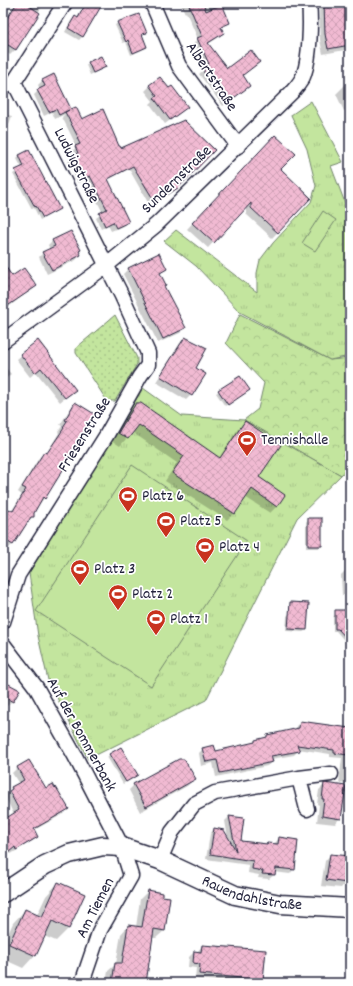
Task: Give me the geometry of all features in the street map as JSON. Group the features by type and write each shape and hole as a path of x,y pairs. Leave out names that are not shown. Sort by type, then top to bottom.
{"street":[{"path":"9,84 65,3"},
{"name":"Albertstraße","path":"152,3 180,66 238,146"},
{"name":"Sundernstraße","path":"3,341 107,265 156,224 238,146 300,84 304,73 309,46 309,3"},
{"name":"Ludwigstraße","path":"9,84 107,265"},
{"name":"Friesenstraße","path":"3,622 18,575 106,436 140,376 148,365 148,354 107,265"},
{"name":"Auf der Bommerbank","path":"3,644 36,686 75,756 122,847"},
{"path":"160,860 172,832 194,804 215,793 299,778 331,774"},
{"path":"299,778 307,809"},
{"name":"Rauendahlstraße","path":"3,893 45,865 69,854 104,846 122,847 160,860 235,895 280,904 350,908"},
{"name":"Am Tiemen","path":"82,983 100,930 131,876 122,847"}],"green space":[{"path":"311,101 343,162 331,166 350,216 350,356 330,360 240,312 196,266 164,241 176,230 257,292 257,273 260,260 273,243 311,202 316,186 307,149 291,115"},
{"path":"323,211 336,220 315,251 302,243"},
{"path":"240,314 330,360 350,358 350,466 341,475 244,420 258,409 264,383 226,343"},
{"path":"115,315 137,358 137,364 115,401 107,401 76,353 76,348"},
{"path":"143,388 182,416 244,420 341,475 297,518 206,700 88,759 48,680 38,636 29,573"},
{"path":"132,465 247,541 151,686 36,611"}],"building":[{"path":"17,3 25,3 40,13 16,50 3,42 3,24"},
{"path":"86,3 103,3 83,37 68,28 75,16 78,18"},
{"path":"188,3 203,3 206,11 222,4 230,23 221,27 224,33 208,43 227,68 251,50 260,62 243,75 250,86 227,103 204,73 204,68 209,64 197,38 202,36"},
{"path":"324,3 349,3 350,45 328,49 325,34"},
{"path":"139,14 147,33 142,34 147,47 133,53 128,40 126,42 117,22"},
{"path":"101,56 106,67 93,73 88,62"},
{"path":"54,74 71,109 76,107 82,119 103,109 121,148 184,120 215,150 178,188 155,202 133,166 108,179 129,222 116,228 113,222 105,226 99,213 107,209 90,176 83,179 71,157 78,153 75,146 80,144 77,138 78,137 65,112 59,115 56,109 49,112 37,90 45,86 42,80"},
{"path":"160,77 169,88 172,86 188,107 170,120 154,98 157,96 149,85"},
{"path":"275,135 296,154 281,169 311,198 278,233 251,208 251,203 214,243 192,223"},
{"path":"29,150 60,209 43,218 36,206 35,207 15,170 24,166 19,155"},
{"path":"71,231 81,250 79,251 81,255 52,270 42,252 55,246 52,240"},
{"path":"159,253 167,269 160,273 166,285 164,286 186,328 163,339 128,268"},
{"path":"3,263 12,276 24,268 37,286 3,309"},
{"path":"185,337 207,348 196,368 206,374 192,396 160,376"},
{"path":"38,340 76,390 65,398 41,368 35,373 20,354"},
{"path":"240,376 250,390 228,405 218,390"},
{"path":"75,402 96,415 45,499 43,497 34,513 34,517 31,517 13,545 3,539 3,520 9,509 13,511 26,489 22,487 44,452 47,453 64,428 63,427 67,421 65,420"},
{"path":"136,403 141,403 220,458 245,421 281,445 259,477 285,495 277,507 252,489 235,514 172,473 184,456 139,425 128,439 118,433"},
{"path":"308,518 322,518 322,546 308,546"},
{"path":"290,602 309,603 307,630 288,629"},
{"path":"335,610 350,610 350,642 338,629 335,629"},
{"path":"3,681 20,690 13,702 3,696"},
{"path":"300,721 350,728 348,755 334,753 334,750 297,745 300,751 271,756 273,762 220,773 217,760 206,762 202,748 214,745 216,751 255,742 255,740 267,737 267,735 299,728"},
{"path":"121,747 138,775 126,782 109,754"},
{"path":"179,759 184,759 196,779 146,807 133,784"},
{"path":"29,760 46,788 53,784 69,809 34,829 38,837 16,850 15,847 3,857 3,820 19,810 9,791 12,789 11,787 24,780 17,767"},
{"path":"324,783 346,786 341,819 322,816"},
{"path":"229,816 244,818 241,841 278,844 279,837 298,840 295,870 276,868 275,875 262,874 263,871 252,869 253,861 210,854 214,828 224,830 236,851"},
{"path":"330,854 350,856 350,874 348,874 347,883 326,880"},
{"path":"58,882 85,894 69,929 52,921 36,956 9,944 25,909 42,917"},
{"path":"148,890 162,893 162,896 170,897 165,931 154,929 146,983 112,983 115,963 122,963 128,925 142,927"},
{"path":"202,945 266,950 263,980 199,974 200,964 193,963 194,951 201,952"}],"place":[{"name":"Tennishalle","path":"247,457"},
{"name":"Platz 6","path":"128,513"},
{"name":"Platz 5","path":"166,538"},
{"name":"Platz 4","path":"205,564"},
{"name":"Platz 3","path":"80,586"},
{"name":"Platz 2","path":"118,611"},
{"name":"Platz 1","path":"156,636"}]}
